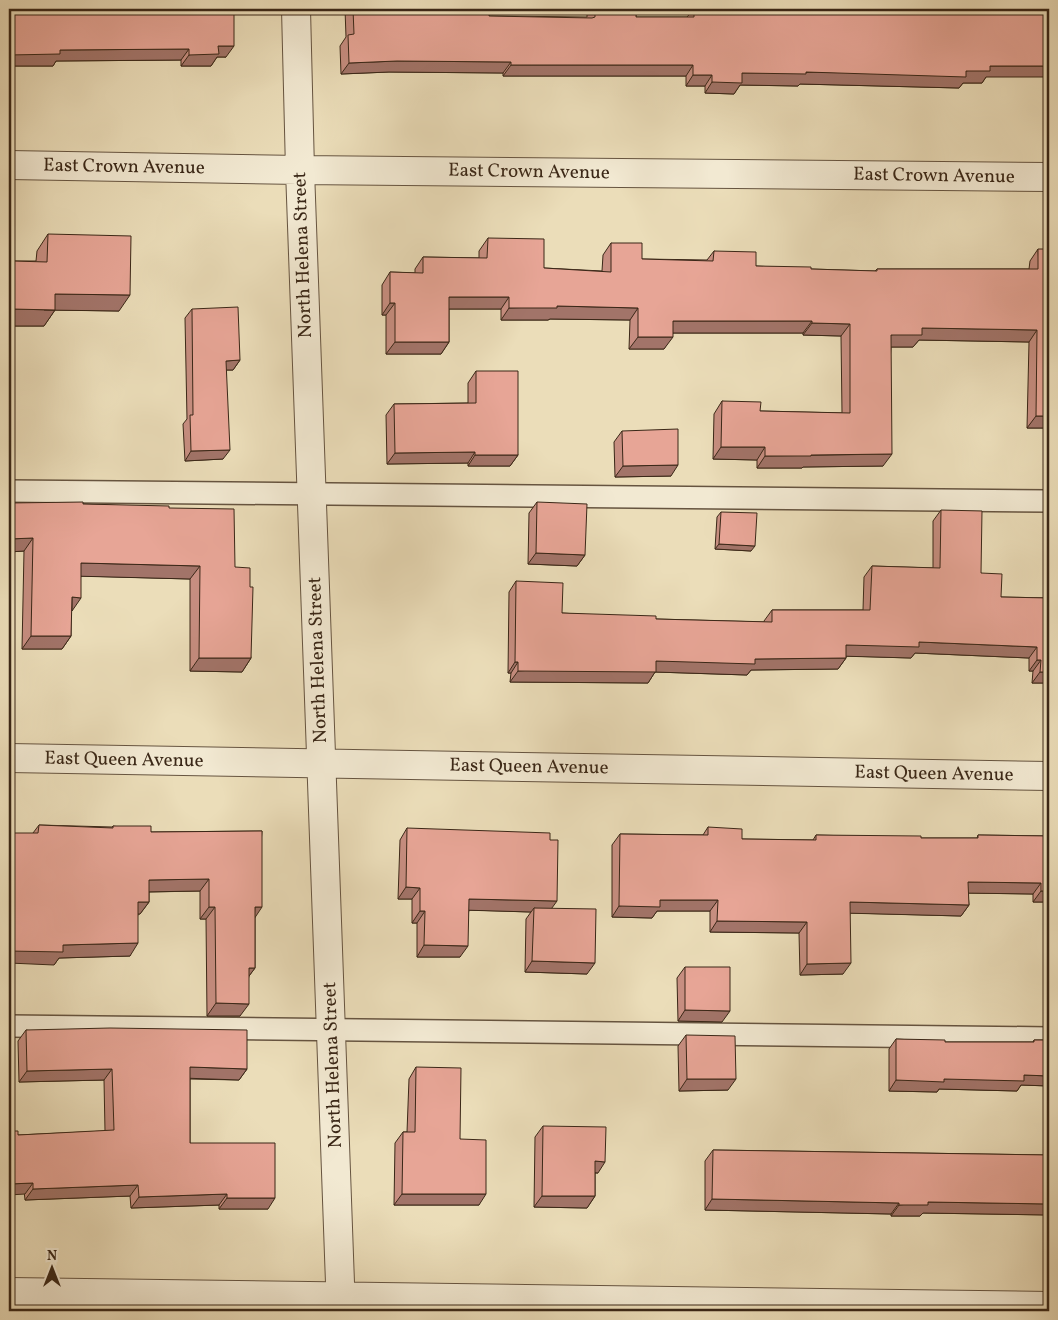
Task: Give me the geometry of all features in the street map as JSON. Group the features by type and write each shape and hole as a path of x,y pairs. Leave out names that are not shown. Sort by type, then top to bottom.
{"street":[{"name":"North Helena Street","path":"296,9 300,170 341,1304"},
{"name":"East Crown Avenue","path":"9,165 300,170 1049,177"},
{"name":"East Queen Avenue","path":"9,758 1049,776"},
{"path":"9,1292 341,1304 1049,1306"}],"lane":[{"path":"9,490 1049,502"},
{"path":"9,1026 1049,1038"}],"building":[{"path":"9,9 234,9 234,46 218,46 219,54 189,55 189,49 60,50 60,54 9,55"},
{"path":"353,9 489,9 489,16 592,18 595,17 595,9 636,9 636,17 694,17 694,9 1049,9 1049,66 990,66 990,71 966,71 966,77 806,72 806,74 742,73 742,83 712,82 712,75 693,75 693,65 511,65 511,62 397,61 349,63 348,35 354,34"},
{"path":"48,234 131,236 130,295 55,294 55,310 12,309 13,261 47,262"},
{"path":"488,238 544,239 544,268 611,272 611,243 642,243 642,259 713,261 714,251 756,252 756,266 877,271 877,269 1038,269 1038,249 1049,249 1049,416 1036,416 1037,330 922,328 922,335 891,335 892,454 811,456 765,456 765,447 721,447 722,401 761,402 760,411 850,413 850,324 812,323 812,321 673,321 673,337 638,337 638,308 557,306 557,308 509,308 509,297 449,297 449,342 395,342 395,303 390,303 390,272 423,273 423,257 487,258"},
{"path":"238,307 240,360 226,361 230,450 191,451 190,415 193,415 192,309"},
{"path":"476,371 518,371 518,455 475,455 475,452 395,453 394,404 476,403"},
{"path":"678,429 678,465 623,466 622,431"},
{"path":"83,502 83,504 169,506 169,508 234,509 235,567 250,568 250,587 253,587 251,658 199,658 200,566 81,563 81,598 72,597 71,636 31,636 33,538 9,539 9,503"},
{"path":"537,502 587,504 585,555 536,553"},
{"path":"941,510 982,511 981,573 1002,574 1001,597 1049,598 1049,672 1040,672 1041,660 1037,660 1037,647 919,642 919,647 846,645 846,658 755,659 755,664 656,661 656,672 518,671 518,662 515,662 516,581 563,583 562,613 656,616 656,619 772,622 772,610 870,610 872,566 940,568"},
{"path":"721,512 757,513 755,546 719,544"},
{"path":"39,825 113,828 113,826 151,826 151,832 262,831 262,907 255,907 255,968 249,968 249,1004 216,1003 215,907 209,907 209,879 149,880 149,902 138,902 138,943 63,945 63,952 9,951 9,833 38,833"},
{"path":"708,827 742,829 742,839 816,840 816,835 921,836 921,838 978,838 978,835 1049,836 1049,891 1041,891 1041,883 968,882 969,905 850,902 851,963 807,964 807,922 717,921 718,900 660,900 660,907 619,906 620,834 708,835"},
{"path":"407,828 550,833 550,840 558,840 557,901 469,899 468,946 424,945 425,911 420,911 420,888 406,887"},
{"path":"534,908 596,909 595,963 532,961"},
{"path":"685,967 730,967 730,1011 685,1010"},
{"path":"110,1028 247,1030 247,1069 190,1067 190,1143 275,1143 275,1198 227,1198 227,1194 139,1197 138,1185 33,1189 33,1183 9,1184 9,1131 18,1131 18,1135 114,1130 112,1069 27,1071 26,1030"},
{"path":"686,1035 735,1036 736,1079 687,1079"},
{"path":"896,1039 945,1040 945,1042 1034,1042 1034,1040 1049,1040 1049,1076 1024,1075 1024,1081 944,1079 944,1082 896,1080"},
{"path":"416,1067 461,1068 460,1139 486,1140 486,1194 402,1194 403,1132 415,1132"},
{"path":"543,1126 606,1127 605,1162 595,1161 595,1196 542,1196"},
{"path":"713,1150 1049,1155 1049,1204 928,1202 928,1205 899,1205 899,1203 712,1199"}]}
